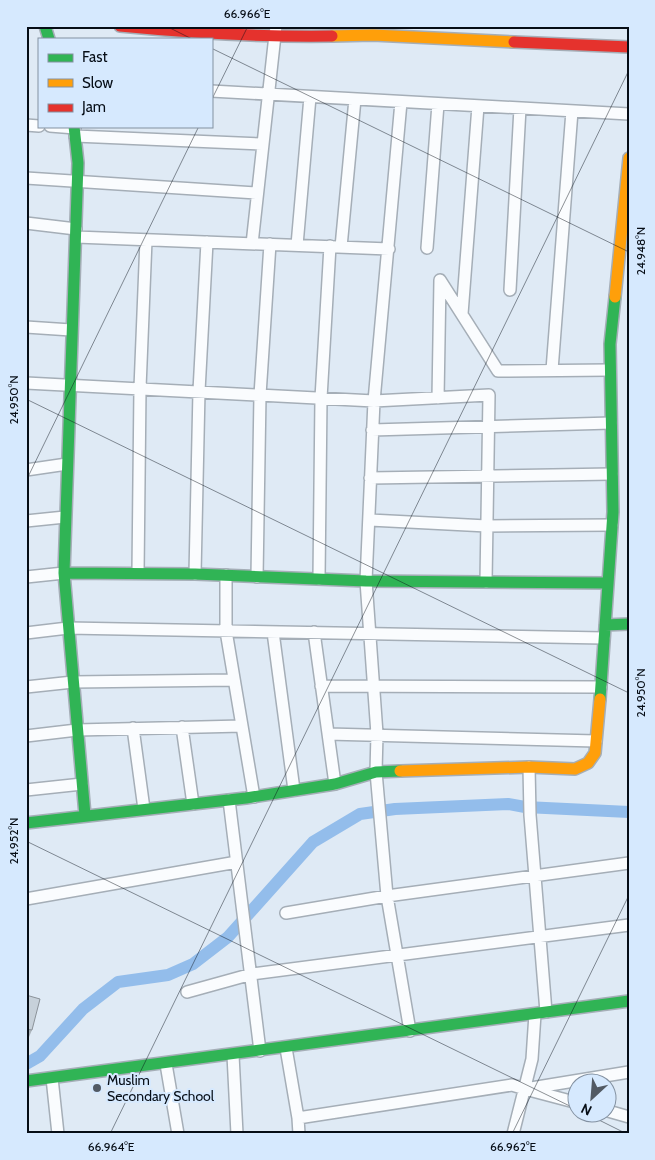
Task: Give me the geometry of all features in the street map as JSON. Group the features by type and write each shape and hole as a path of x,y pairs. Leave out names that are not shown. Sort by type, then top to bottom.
{"street":[{"path":"45,26 49,38"},
{"path":"120,26 200,34 275,32 629,46"},
{"path":"252,244 275,32"},
{"path":"212,91 629,114"},
{"path":"297,245 310,97"},
{"path":"319,579 321,398 336,247 355,99"},
{"path":"401,102 374,401 366,581 377,734 376,772 387,896 410,1031"},
{"path":"427,248 438,104"},
{"path":"462,314 478,106"},
{"path":"510,290 520,108"},
{"path":"552,370 572,111"},
{"path":"62,128 262,144"},
{"path":"75,130 78,182 69,384 64,573 85,815"},
{"path":"26,823 229,800 335,784 376,772 529,767 575,770 588,763 595,753 612,525 610,344 629,158"},
{"path":"26,178 257,192"},
{"path":"26,223 76,233 146,240 389,248"},
{"path":"138,573 140,388 146,240"},
{"path":"195,574 200,391 207,242"},
{"path":"257,577 260,395 270,244"},
{"path":"438,398 440,280 498,371 610,370"},
{"path":"26,327 71,330"},
{"path":"26,383 374,401 489,395 486,582"},
{"path":"372,430 611,424"},
{"path":"26,470 67,464"},
{"path":"370,478 612,474"},
{"path":"26,520 65,518"},
{"path":"370,520 487,526 612,525"},
{"path":"26,577 64,573 138,573 366,581 607,583"},
{"path":"226,575 226,631 254,796"},
{"path":"605,626 629,624"},
{"path":"26,633 68,628 604,638"},
{"path":"273,632 294,790"},
{"path":"314,632 335,784"},
{"path":"26,687 73,682 234,680"},
{"path":"322,686 601,687"},
{"path":"26,736 77,730 242,726"},
{"path":"182,727 193,804"},
{"path":"133,728 144,809"},
{"path":"328,734 596,740"},
{"path":"513,1134 532,1060 541,1013 541,937 530,810 529,767"},
{"path":"26,790 82,784"},
{"path":"229,800 260,1051"},
{"path":"26,899 237,862"},
{"path":"286,913 387,896 629,863"},
{"path":"187,992 252,974 629,925"},
{"path":"26,1080 166,1064 629,1002"},
{"path":"286,1048 299,1134"},
{"path":"233,1055 237,1134"},
{"path":"166,1064 178,1134"},
{"path":"525,1089 629,1072"},
{"path":"52,1078 58,1134"},
{"path":"298,1118 512,1085 568,1101"}],"building":[{"path":"26,995 40,999 32,1030 26,1029"}],"waterway":[{"path":"26,1064 40,1056 83,1009 118,982 168,975 193,964 228,937 313,842 360,814 395,809 508,804 525,807 629,812"}],"traffic: fast":[{"path":"45,26 49,38"},
{"path":"74,128 78,163 64,573 85,815"},
{"path":"600,699 613,512 610,344 615,297"},
{"path":"64,573 195,574 366,581 607,583"},
{"path":"605,625 629,624"},
{"path":"26,823 246,798 335,784 376,772 400,771"},
{"path":"26,1081 629,1001"}],"traffic: slow":[{"path":"332,36 373,35 514,42"},
{"path":"615,297 629,158"},
{"path":"400,771 529,767 575,769 588,763 595,753 600,699"}],"traffic: jam":[{"path":"120,26 226,34 332,36"},
{"path":"514,42 629,47"}],"place":[{"name":"Muslim Secondary School","path":"97,1088"}]}
